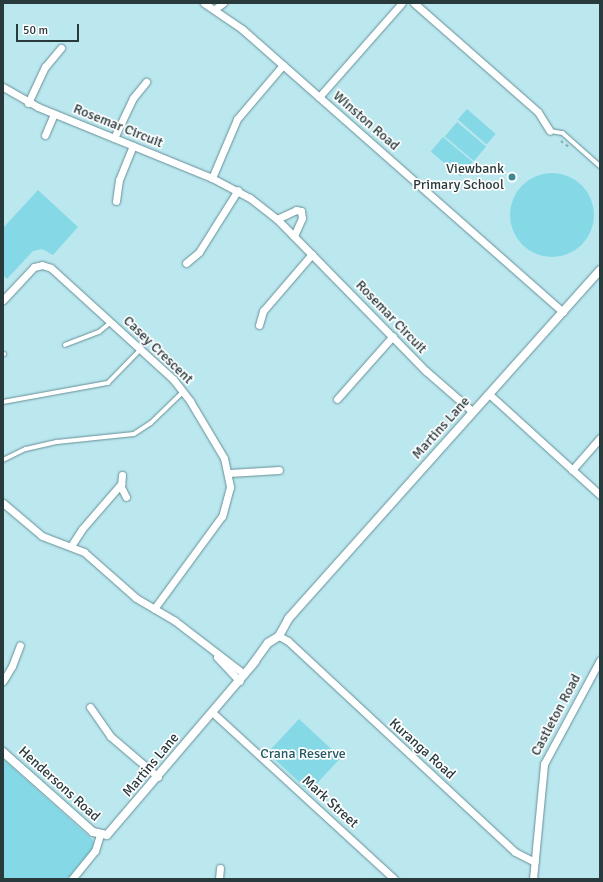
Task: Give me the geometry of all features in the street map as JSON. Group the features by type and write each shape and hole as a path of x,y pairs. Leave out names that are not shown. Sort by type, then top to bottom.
{"street":[{"name":"Winston Road","path":"204,3 218,5 242,29 562,312"},
{"path":"319,97 402,3"},
{"path":"414,3 538,112 550,131"},
{"path":"28,103 45,67 61,48"},
{"path":"212,178 237,119 283,65"},
{"path":"114,138 133,98 146,82"},
{"name":"Rosemar Circuit","path":"3,87 28,103 238,190 277,219 393,336 473,412"},
{"name":"Rosemar Circuit","path":"45,135 54,114"},
{"path":"116,201 119,180 133,146"},
{"path":"186,263 199,252 238,190"},
{"path":"277,219 296,210 301,211 302,218 294,236"},
{"path":"259,325 263,311 312,254"},
{"name":"Casey Crescent","path":"3,300 34,268 45,265 141,349 184,392 220,451 229,473 229,496 222,516 156,611"},
{"name":"Martins Lane","path":"100,835 110,833 242,678 268,643 280,637 284,624 303,605 600,270"},
{"path":"337,399 393,336"},
{"path":"489,394 600,495"},
{"path":"572,470 600,438"},
{"path":"229,473 279,470"},
{"path":"71,546 82,529 120,484 122,475"},
{"path":"120,484 126,497"},
{"path":"3,504 42,536 71,546 88,556 136,598 186,629 242,678"},
{"name":"Kuranga Road","path":"280,637 515,852 535,862"},
{"path":"3,681 12,666 20,645"},
{"name":"Castleton Road","path":"533,879 544,764 600,660"},
{"path":"90,707 110,736 158,777"},
{"name":"Mark Street","path":"212,712 394,879"},
{"name":"Hendersons Road","path":"3,752 88,828 100,835"},
{"path":"72,879 95,851 100,835"},
{"path":"219,879 220,868"}],"lane":[{"path":"550,131 563,133 600,166"},
{"path":"65,345 99,332 111,322"},
{"path":"3,402 108,383 141,349"},
{"path":"3,460 26,449 57,442 134,434 151,424 184,392"}],"green space":[{"path":"467,109 496,134 486,144 458,120"},
{"path":"457,122 486,146 474,161 445,137"},
{"path":"443,137 473,162 461,177 431,152"},
{"path":"552,173 568,176 582,185 591,199 594,215 591,231 582,245 568,254 552,257 536,254 522,245 513,231 510,215 513,199 522,185 536,176"},
{"path":"38,190 78,227 53,255 42,249 33,251 7,279 3,275 3,228"},
{"name":"Crana Reserve","path":"299,719 341,758 309,792 268,753"},
{"path":"3,759 93,840 94,843 91,851 67,879 3,879"}],"place":[{"name":"Viewbank Primary School","path":"512,177"}]}
